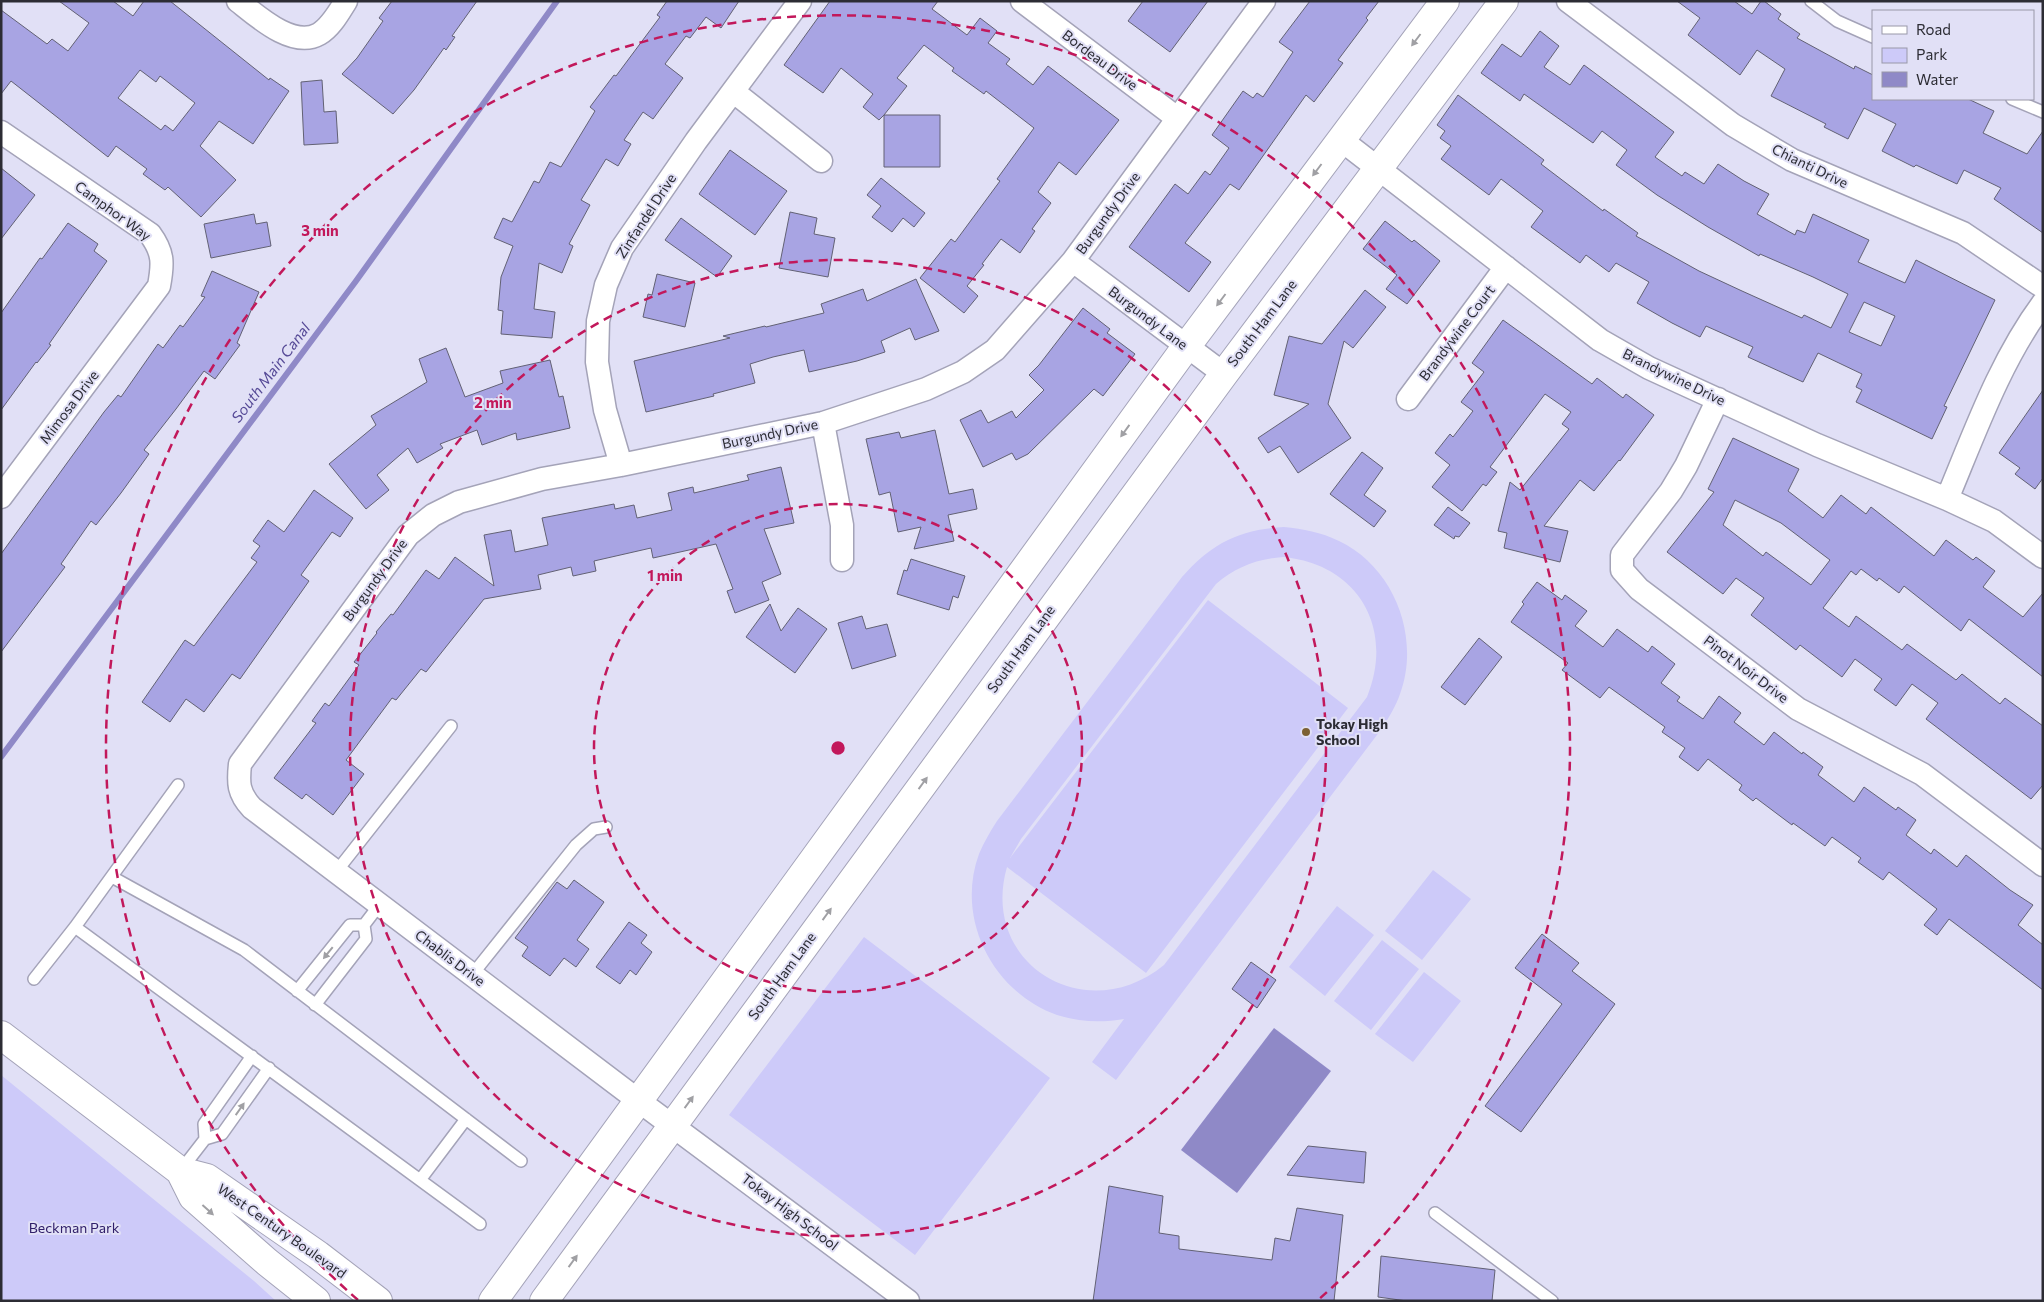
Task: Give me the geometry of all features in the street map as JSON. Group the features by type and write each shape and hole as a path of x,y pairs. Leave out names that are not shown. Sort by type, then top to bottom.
{"main road":[{"path":"493,1301 1186,347 1445,1"},
{"name":"South Ham Lane","path":"544,1301 1224,374 1504,1"},
{"name":"West Century Boulevard","path":"1,1035 180,1170 207,1178 318,1255 378,1301"},
{"name":"West Century Boulevard","path":"180,1170 193,1197 267,1262 316,1301"}],"street":[{"path":"238,1 275,29 298,37 314,36 321,33 346,1"},
{"name":"Zinfandel Drive","path":"621,465 605,410 597,362 598,321 606,285 622,248 696,141 800,1"},
{"name":"Bordeau Drive","path":"1022,1 1177,118"},
{"name":"Burgundy Drive","path":"238,784 240,764 402,543 414,530 433,515 459,502 542,479 621,465 823,423 926,389 964,372 996,350 1073,261 1264,1"},
{"name":"Chianti Drive","path":"1568,1 1734,125 1775,150 1792,160 1963,233 2043,287"},
{"path":"734,92 821,161"},
{"name":"Camphor Way","path":"1,132 150,234 158,244 163,265 159,286 136,317"},
{"name":"Brandywine Drive","path":"1340,139 1600,340 1649,368 1817,445 1948,499 1994,521 2043,557"},
{"name":"Burgundy Lane","path":"1073,261 1224,374"},
{"name":"Brandywine Court","path":"1408,399 1506,267"},
{"path":"1948,499 1987,402 2041,310"},
{"name":"Mimosa Drive","path":"1,498 136,317"},
{"name":"Pinot Noir Drive","path":"1718,399 1686,466 1671,491 1622,555 1622,570 1638,589 1798,709 1922,774 2043,865"},
{"path":"823,423 842,525 842,560"},
{"name":"Chablis Drive","path":"238,784 245,800 252,808 672,1125"},
{"name":"Tokay High School","path":"672,1125 908,1301"}],"lane":[{"path":"1811,1 1837,21 1872,37"},
{"path":"2014,100 2043,112"},
{"path":"336,872 451,726"},
{"path":"34,979 76,927 178,784"},
{"path":"472,974 576,846 594,829 606,827"},
{"path":"112,877 244,950 521,1161"},
{"path":"315,1005 366,938 364,925 380,904"},
{"path":"298,991 350,925 364,925"},
{"path":"76,927 480,1224"},
{"path":"204,1139 204,1124 252,1056"},
{"path":"180,1170 204,1139 222,1134 269,1068"},
{"path":"420,1180 466,1119"},
{"path":"1435,1213 1552,1301"}],"green space":[{"path":"1284,527 1325,535 1358,553 1375,568 1388,586 1398,606 1404,627 1407,650 1406,672 1400,694 1383,727 1116,1080 1092,1062 1124,1019 1098,1021 1074,1019 1057,1015 1034,1004 1014,989 998,971 985,950 976,927 972,903 973,879 979,854 997,821 1182,577 1193,565 1227,540 1268,528","holes":["1283,557 1309,562 1332,572 1350,586 1364,604 1373,624 1376,647 1375,671 1367,697 1164,965 1134,983 1103,990 1073,988 1046,976 1024,958 1009,932 1003,902 1007,867 1146,973 1348,708 1208,600 1010,858 1021,839 1216,584 1231,573 1255,562"]},
{"path":"1433,870 1471,899 1422,960 1385,931"},
{"path":"1337,906 1374,935 1325,996 1289,967"},
{"path":"864,937 1050,1078 915,1255 729,1115"},
{"path":"1382,940 1419,969 1371,1030 1334,1001"},
{"path":"1424,972 1461,1001 1413,1062 1375,1034"},
{"name":"Beckman Park","path":"1,1075 254,1281 276,1301 1,1301"}],"water":[{"path":"1274,1028 1331,1071 1237,1193 1181,1150"}],"building":[{"path":"59,1 113,1 133,16 144,1 170,1 269,80 270,78 289,91 253,144 219,121 200,146 236,180 201,217 168,187 165,190 143,174 147,169 116,146 108,157 11,81 1,94 1,10 47,44 52,39 68,51 89,23","holes":["140,70 156,82 160,76 195,103 173,131 165,125 161,130 118,98"]},
{"path":"392,1 477,1 452,36 455,37 446,50 444,48 414,90 393,114 342,74 357,58 383,21 379,18"},
{"path":"667,1 739,1 721,28 706,17 690,38 686,36 665,64 683,78 653,119 643,112 624,140 631,144 618,166 606,159 581,200 590,205 569,244 573,246 562,273 539,263 534,309 555,312 552,338 501,334 503,311 498,310 501,277 513,246 494,238 503,218 512,222 534,181 539,183 550,162 561,167 595,111 590,107 660,17 657,15"},
{"path":"830,1 938,1 932,9 967,35 980,18 997,31 988,43 1010,59 1006,64 1033,85 1048,66 1119,120 1076,175 1059,162 1038,192 1051,203 1032,229 1035,231 1020,253 1001,239 967,286 978,296 964,313 920,278 951,239 955,242 1000,181 997,179 1034,128 986,91 984,94 952,71 954,68 924,45 897,78 907,86 879,120 863,107 873,94 841,68 823,93 784,65"},
{"path":"1143,1 1208,1 1170,52 1128,21"},
{"path":"1310,1 1379,1 1366,18 1368,20 1338,60 1343,63 1314,102 1306,95 1239,190 1230,184 1185,243 1211,262 1189,292 1129,247 1175,184 1188,194 1205,171 1210,175 1229,148 1212,135 1243,91 1253,98 1257,93 1263,97 1293,52 1279,42"},
{"path":"1677,1 1734,1 1752,14 1761,1 1764,1 1781,14 1778,19 1800,34 1797,38 1854,69 1855,66 1872,74 1872,100 1970,100 1994,111 1983,133 2027,154 2043,131 2043,233 1994,199 2001,188 1964,170 1957,184 1916,165 1914,167 1882,151 1896,124 1864,108 1848,139 1824,127 1826,124 1771,96 1785,69 1757,50 1740,75 1688,35 1700,18"},
{"path":"1540,31 1559,46 1544,67 1570,85 1584,65 1674,132 1655,157 1682,176 1685,172 1704,184 1718,164 1769,194 1757,214 1795,235 1797,230 1805,233 1813,214 1869,240 1858,262 1905,283 1916,260 1995,300 1944,406 1947,407 1932,439 1856,402 1862,390 1856,387 1862,374 1818,353 1803,382 1748,357 1753,347 1706,326 1700,337 1672,323 1637,303 1649,282 1616,263 1609,272 1586,255 1580,263 1531,227 1543,211 1501,179 1489,195 1441,159 1451,146 1440,138 1445,131 1437,125 1458,95 1544,160 1541,164 1603,211 1604,209 1638,233 1636,236 1699,271 1802,318 1804,315 1831,328 1848,294 1760,254 1759,256 1708,227 1657,195 1616,165 1627,150 1602,131 1593,143 1524,94 1520,101 1481,73 1502,44 1521,57","holes":["1864,302 1895,316 1881,346 1849,332"]},
{"path":"322,80 324,112 336,111 338,143 304,145 301,82"},
{"path":"884,115 940,115 940,167 884,167"},
{"path":"730,150 787,191 755,235 699,194"},
{"path":"1,168 35,195 1,239"},
{"path":"881,178 925,213 914,227 903,218 892,232 872,217 881,206 867,195"},
{"path":"790,212 817,218 814,234 835,238 828,277 779,268"},
{"path":"254,214 256,224 267,222 271,246 211,258 204,224"},
{"path":"681,218 732,256 717,277 665,240"},
{"path":"1385,221 1412,242 1414,240 1440,261 1407,304 1386,289 1397,275 1363,249"},
{"path":"68,223 98,244 94,251 107,261 49,344 51,345 36,362 1,410 1,313 40,258 42,259"},
{"path":"212,271 259,292 237,343 240,345 215,379 204,371 144,450 149,454 121,493 96,525 91,521 61,564 65,567 1,652 1,554 104,412 118,395 121,397 158,344 163,348 180,325 183,327 205,297 201,296"},
{"path":"657,274 695,283 685,327 643,317 648,294 652,295"},
{"path":"916,279 939,331 915,340 910,328 881,341 885,352 857,361 809,372 804,350 773,357 750,364 755,383 713,394 714,396 646,412 634,361 730,338 723,336 824,313 821,304 863,289 867,301"},
{"path":"1365,290 1386,307 1353,348 1344,341 1328,404 1351,438 1298,473 1280,446 1268,453 1258,438 1309,404 1274,395 1289,336 1322,344"},
{"path":"1083,308 1110,329 1107,333 1135,354 1103,396 1094,389 1028,454 1016,460 1012,453 983,467 960,420 981,410 988,423 1012,411 1016,418 1044,390 1029,375 1039,365"},
{"path":"1503,320 1592,384 1597,378 1623,398 1626,394 1654,415 1620,461 1594,491 1580,480 1544,526 1568,531 1560,562 1504,548 1507,533 1498,531 1510,482 1520,490 1569,429 1562,424 1571,412 1545,394 1490,467 1497,472 1486,486 1483,484 1462,511 1432,487 1450,465 1435,453 1450,434 1453,437 1473,411 1461,402 1484,372 1472,363"},
{"path":"446,348 465,397 503,383 500,371 550,360 559,397 563,396 570,428 517,440 516,433 482,445 477,430 440,444 443,448 417,463 408,448 377,475 389,490 366,509 329,464 376,425 371,416 427,382 419,359"},
{"path":"2043,390 2043,478 2035,489 2015,474 2020,468 1999,453"},
{"path":"935,430 949,494 973,489 977,509 948,515 954,541 914,549 921,527 898,532 890,492 879,495 866,439 899,432 901,438"},
{"path":"1733,438 1799,469 1788,491 1823,518 1841,495 1866,514 1871,507 1934,556 1946,540 1973,560 1976,557 1995,571 1983,587 2023,617 2043,593 2043,677 1969,619 1961,631 1904,586 1899,593 1879,578 1877,581 1861,569 1856,575 1851,571 1823,608 1849,627 1856,616 1902,650 1907,644 1956,680 1962,674 2000,704 2005,698 2043,726 2043,785 2031,799 1926,719 1938,703 1912,684 1896,706 1874,690 1882,679 1855,659 1842,677 1800,645 1796,650 1751,615 1764,598 1736,578 1723,594 1667,552 1714,492 1708,489","holes":["1735,500 1781,523 1830,560 1811,585 1766,552 1763,556 1723,525"]},
{"path":"1362,452 1383,468 1364,495 1386,511 1374,527 1330,494"},
{"path":"781,467 794,523 764,529 781,574 762,582 769,600 735,613 727,591 733,589 716,544 653,558 651,548 594,561 596,571 573,576 571,567 538,575 541,589 484,599 426,672 421,669 396,700 392,698 346,760 364,774 333,815 306,794 302,799 274,778 316,723 312,721 325,703 329,706 359,665 354,662 376,632 391,614 393,615 426,570 439,579 455,557 494,586 484,535 511,530 515,552 548,545 542,518 614,504 615,509 634,505 637,518 672,510 668,493 693,487 694,493 749,480 747,475"},
{"path":"314,490 353,518 340,537 332,532 301,575 309,581 240,679 232,674 204,712 186,699 170,722 142,702 185,640 194,646 257,562 251,558 260,546 253,541 268,520 284,532"},
{"path":"1448,507 1470,523 1459,537 1455,536 1454,539 1434,525"},
{"path":"911,559 965,576 958,598 953,596 949,610 897,594 904,570 907,571"},
{"path":"1537,582 1562,600 1565,595 1587,611 1575,626 1603,647 1617,629 1648,652 1652,646 1675,664 1661,683 1680,697 1677,701 1703,719 1719,696 1741,713 1734,722 1764,745 1774,732 1802,754 1803,752 1823,767 1818,775 1854,802 1864,787 1896,810 1898,807 1916,820 1906,835 1931,854 1934,849 1957,867 1966,855 2010,890 2033,905 2018,925 2043,945 2043,990 1949,919 1937,935 1924,925 1937,909 1889,872 1883,880 1858,862 1861,858 1832,837 1825,846 1793,823 1792,825 1756,798 1753,801 1739,790 1742,785 1708,759 1698,771 1679,757 1685,748 1662,732 1665,727 1609,687 1600,698 1562,670 1568,663 1511,622 1524,604 1522,602"},
{"path":"770,604 781,631 798,608 827,629 795,673 746,637"},
{"path":"862,616 866,629 887,624 896,656 852,669 838,623"},
{"path":"1479,638 1502,657 1465,705 1441,687"},
{"path":"574,880 604,902 577,940 589,949 576,967 564,958 550,976 522,956 528,947 515,938 557,882 567,889"},
{"path":"629,922 647,935 641,943 652,952 636,975 630,970 620,984 596,967"},
{"path":"1542,934 1579,963 1572,971 1615,1004 1521,1132 1485,1106 1562,1004 1515,968"},
{"path":"1251,962 1276,980 1257,1008 1232,989"},
{"path":"1308,1146 1366,1152 1364,1183 1287,1175"},
{"path":"1109,1186 1163,1196 1159,1233 1179,1236 1179,1249 1272,1260 1275,1238 1290,1241 1297,1208 1343,1215 1334,1301 1093,1301"},
{"path":"1381,1256 1495,1270 1492,1301 1407,1301 1378,1297"}],"waterway":[{"name":"South Main Canal","path":"1,757 356,281 557,1"}],"place":[{"name":"Tokay High School","path":"1306,732"}]}
